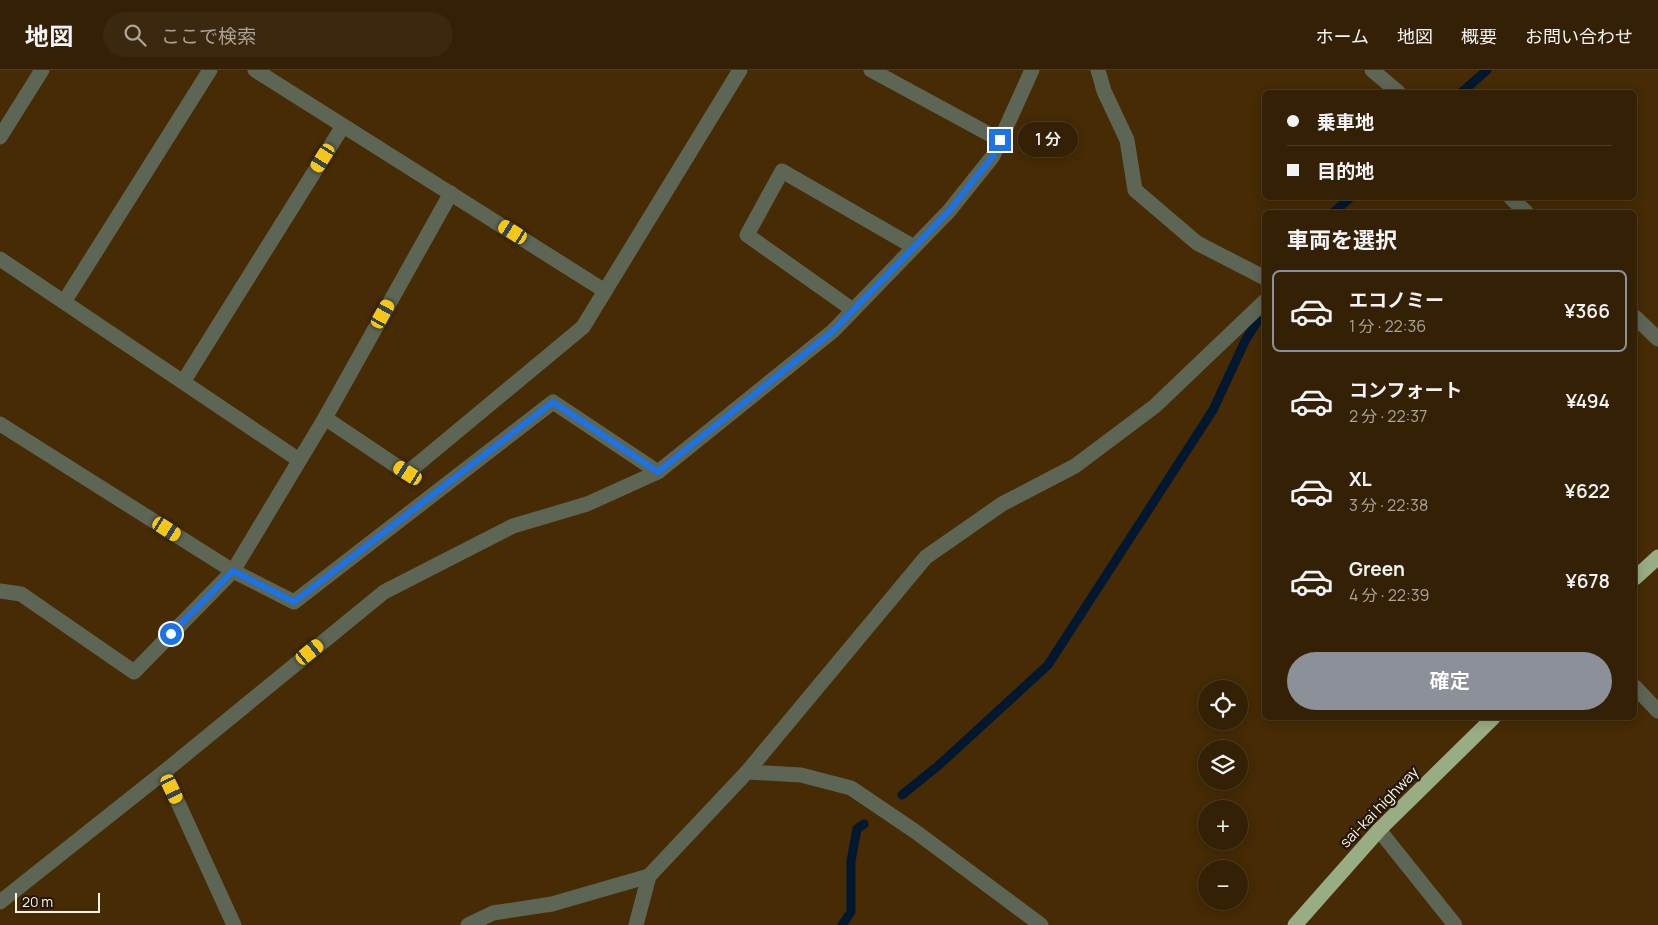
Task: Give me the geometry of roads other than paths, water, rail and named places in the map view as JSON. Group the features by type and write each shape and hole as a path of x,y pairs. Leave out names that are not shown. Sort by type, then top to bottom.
{"highway":[{"path":"1637,576 1658,557"},
{"name":"sai-kai highway","path":"1295,925 1379,830 1491,720"}],"street":[{"path":"0,137 42,70"},
{"path":"64,302 210,70"},
{"path":"255,70 605,291"},
{"path":"325,418 408,473 584,327 740,70"},
{"path":"871,70 1000,140"},
{"path":"0,902 164,772 384,592 513,526 587,504 658,472 833,331 949,211 993,156 1032,70"},
{"path":"1098,70 1104,91 1127,140 1134,190 1197,243 1262,276"},
{"path":"1372,70 1396,90"},
{"path":"183,382 343,126"},
{"path":"853,310 748,235 782,171 914,247"},
{"path":"0,591 21,594 134,672 233,571 325,418 451,194"},
{"path":"1513,200 1524,210"},
{"path":"0,260 299,460"},
{"path":"636,925 649,876 747,772 926,557 1002,504 1075,466 1147,411 1262,304"},
{"path":"1637,319 1658,339"},
{"path":"0,424 233,571 294,602 553,402 658,472"},
{"path":"1637,689 1658,711"},
{"path":"164,772 234,925"},
{"path":"747,772 801,775 851,788 916,832 1041,925"},
{"path":"1379,830 1455,925"},
{"path":"468,925 493,912 552,904 649,876"}],"waterway":[{"path":"1464,90 1487,70"},
{"path":"1336,210 1348,200"},
{"path":"902,795 939,765 1048,665 1213,410 1246,339 1262,315"},
{"path":"842,925 851,912 851,861 857,829 864,824"}]}
